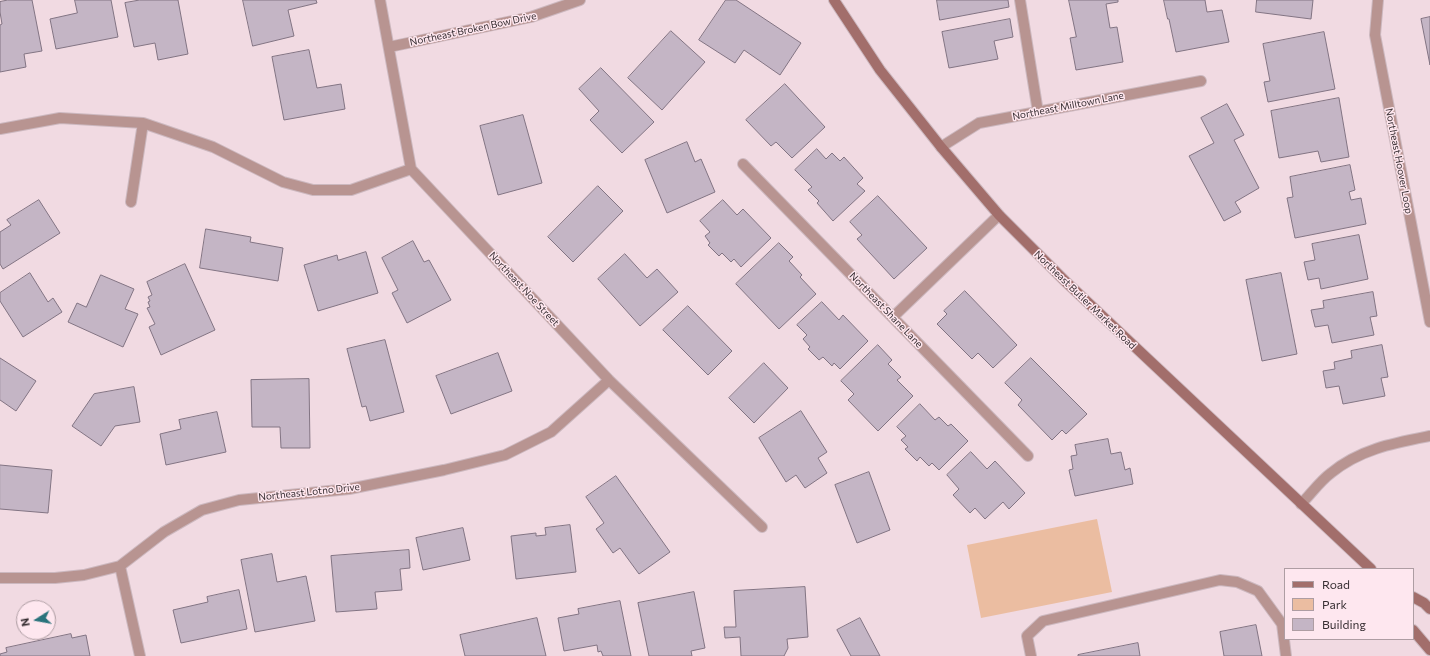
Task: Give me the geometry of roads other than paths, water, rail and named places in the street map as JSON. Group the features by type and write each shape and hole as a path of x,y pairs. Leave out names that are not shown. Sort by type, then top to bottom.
{"main road":[{"name":"Northeast Butler Market Road","path":"834,0 880,70 940,147 999,215 1065,282 1370,568"},
{"path":"1414,598 1430,608"},
{"path":"1414,631 1430,650"}],"street":[{"path":"0,129 60,118 143,124 213,147 283,182 313,190 351,190 411,169 380,0"},
{"name":"Northeast Broken Bow Drive","path":"389,47 531,17 580,0"},
{"path":"1020,0 1038,112"},
{"name":"Northeast Hoover Loop","path":"1378,0 1375,35 1430,322"},
{"name":"Northeast Milltown Lane","path":"940,147 980,123 1201,81"},
{"path":"131,202 143,124"},
{"name":"Northeast Shane Lane","path":"743,164 1028,456"},
{"name":"Northeast Noe Street","path":"411,169 609,380 762,527"},
{"path":"893,317 999,215"},
{"name":"Northeast Lotno Drive","path":"0,578 55,578 84,575 120,566 164,532 202,510 239,500 349,489 444,470 505,455 550,432 609,380"},
{"path":"1301,504 1328,475 1351,459 1385,445 1430,436"},
{"path":"120,566 140,656"},
{"path":"1031,656 1027,636 1043,621 1220,580 1237,582 1258,591 1282,624 1286,656"}]}
